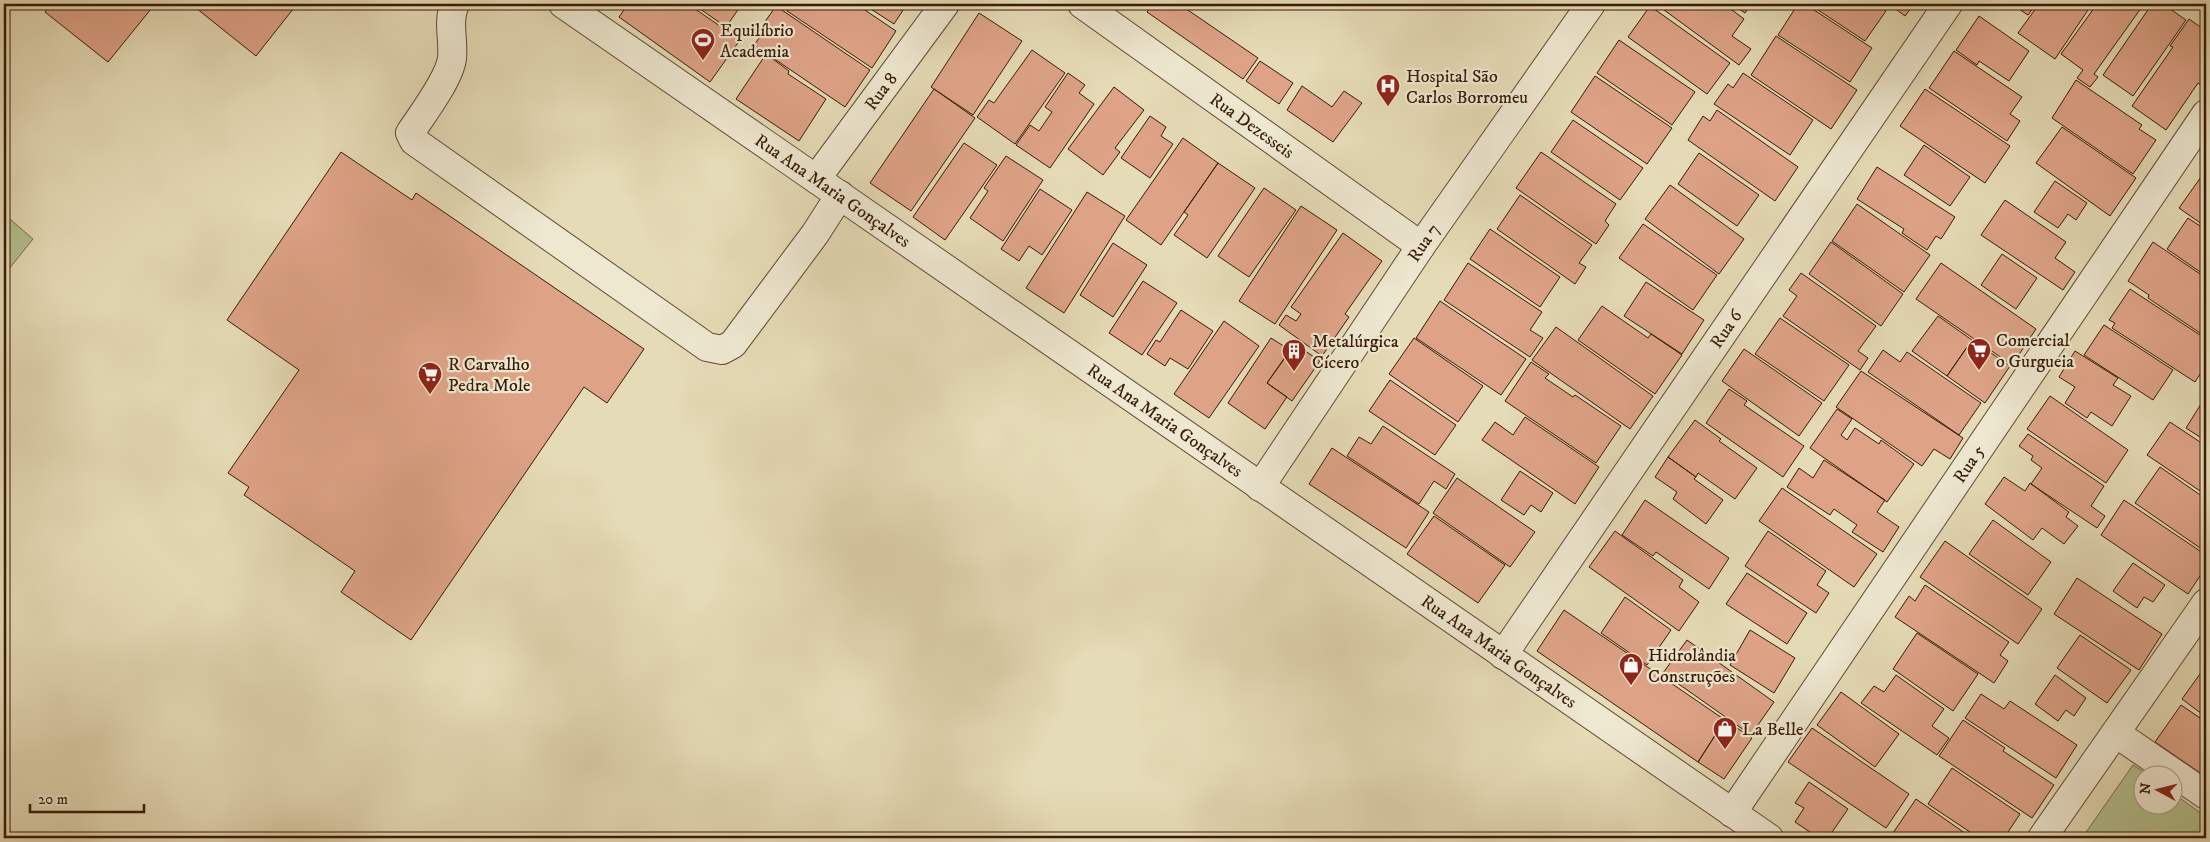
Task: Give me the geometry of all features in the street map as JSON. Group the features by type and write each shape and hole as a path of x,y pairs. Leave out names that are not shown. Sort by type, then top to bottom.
{"street":[{"path":"455,4 451,17 452,58 448,71 410,133 414,140 707,347 722,350 733,344 815,234 840,195"},
{"name":"Rua Ana Maria Gonçalves","path":"563,4 592,12 816,179 1769,838"},
{"name":"Rua 8","path":"816,179 945,4"},
{"name":"Rua Dezesseis","path":"1082,4 1421,246"},
{"name":"Rua 7","path":"1260,487 1421,246 1591,4"},
{"name":"Rua 6","path":"1503,655 1948,4"},
{"name":"Rua 5","path":"1732,813 2206,114"},
{"path":"2042,838 2117,734 2206,603"},
{"path":"2117,734 2206,795"}],"green space":[{"path":"4,214 33,239 4,275"},
{"path":"2132,766 2132,814 2182,814 2182,800 2206,817 2206,838 2082,838"}],"building":[{"path":"51,4 155,4 108,62 45,12"},
{"path":"191,4 297,4 256,56"},
{"name":"Equilíbrio Academia","path":"628,4 688,4 740,40 710,82 619,17"},
{"path":"693,4 742,4 726,27"},
{"path":"792,4 856,4 896,31 872,68 787,11"},
{"path":"863,4 907,4 894,24"},
{"path":"1153,4 1179,4 1258,58 1243,79 1147,12"},
{"path":"1656,4 1724,4 1744,19 1732,36 1751,49 1739,65"},
{"path":"1732,4 1751,4 1745,13"},
{"path":"1798,4 1805,4 1872,48 1850,82 1778,35"},
{"path":"1809,4 1876,4 1886,11 1865,41"},
{"path":"1889,4 1914,4 1905,16"},
{"path":"2011,4 2036,4 2028,15"},
{"path":"2039,4 2092,4 2055,59 2018,33"},
{"path":"2097,4 2144,4 2094,74 2098,77 2090,87 2077,78 2083,70 2061,54"},
{"path":"2152,4 2163,4 2186,20 2133,96 2103,75"},
{"path":"776,6 870,70 845,107 754,45 766,29 762,26"},
{"path":"1650,6 1730,63 1707,94 1628,37"},
{"path":"979,13 1022,41 973,115 931,87"},
{"path":"1979,16 2029,51 2009,81 1979,61 1977,65 1956,50"},
{"path":"2189,19 2206,31 2206,83 2203,87 2198,83 2166,130 2132,106 2173,47 2170,46"},
{"path":"1776,36 1857,90 1831,129 1751,75"},
{"path":"1619,40 1695,92 1672,125 1597,73"},
{"path":"1032,50 1065,73 1015,144 977,117 989,100 994,103"},
{"path":"1954,51 2022,97 2010,114 2020,121 2007,141 1929,88"},
{"path":"766,54 789,71 788,74 826,99 799,141 736,99"},
{"path":"1260,61 1293,83 1279,104 1246,81"},
{"path":"1068,73 1085,85 1079,93 1094,104 1050,168 1016,145 1030,125 1039,131 1052,112 1045,107"},
{"path":"1743,73 1813,120 1790,155 1714,104 1728,84 1733,88"},
{"path":"1595,76 1672,128 1647,164 1571,112"},
{"path":"2076,80 2142,125 2139,129 2156,140 2133,174 2052,118"},
{"path":"1302,86 1332,107 1344,91 1362,103 1333,142 1287,110"},
{"path":"1114,87 1144,110 1115,148 1120,152 1103,175 1068,149"},
{"path":"934,89 975,118 911,211 870,183"},
{"path":"1925,89 2010,146 1985,183 1900,126"},
{"path":"1717,110 1798,167 1775,201 1688,140 1703,116 1710,121"},
{"path":"1150,116 1166,127 1161,136 1173,144 1150,178 1121,158"},
{"path":"1573,120 1643,168 1620,200 1551,152"},
{"path":"2062,127 2136,178 2110,216 2036,163"},
{"path":"1183,138 1218,163 1161,245 1126,220"},
{"path":"964,143 997,165 945,240 913,217"},
{"path":"1924,145 1970,177 1950,206 1904,175"},
{"name":"R Carvalho Pedra Mole","path":"341,152 412,200 416,193 644,349 607,403 584,387 411,640 341,592 355,571 244,495 249,487 228,473 299,370 227,320"},
{"path":"1541,152 1616,204 1605,221 1609,225 1596,244 1516,188"},
{"path":"1699,153 1759,195 1737,226 1678,184"},
{"path":"1006,156 1043,180 1003,241 970,218 988,191 984,188"},
{"path":"1218,163 1255,188 1207,258 1174,235 1188,215 1184,212"},
{"path":"1877,167 1955,217 1941,239 1936,236 1927,250 1902,233 1904,229 1857,199"},
{"path":"2206,170 2206,227 2179,208"},
{"path":"2055,181 2087,203 2076,220 2068,214 2058,228 2034,212"},
{"path":"1670,185 1744,239 1719,274 1645,219"},
{"path":"1264,188 1296,210 1249,277 1218,256"},
{"path":"1040,189 1072,210 1042,255 1029,246 1019,261 1001,249"},
{"path":"1087,192 1125,216 1064,313 1026,288"},
{"path":"1520,195 1592,245 1579,263 1586,267 1575,284 1497,229"},
{"path":"2005,200 2066,242 2055,258 2075,272 2063,290 1981,235"},
{"path":"1857,204 1930,255 1904,292 1832,241"},
{"path":"1301,206 1337,230 1275,324 1239,301"},
{"path":"2188,218 2206,230 2206,276 2167,249"},
{"path":"1643,224 1717,275 1693,310 1619,258"},
{"path":"1490,229 1560,277 1540,307 1470,259"},
{"path":"1343,233 1382,261 1345,314 1349,317 1322,356 1279,325 1286,315 1296,321 1301,314 1291,307"},
{"path":"1831,242 1903,294 1881,326 1809,274"},
{"path":"2153,242 2206,278 2206,337 2148,298 2149,295 2128,281"},
{"path":"1113,243 1147,265 1113,317 1080,295"},
{"path":"2002,254 2037,278 2016,309 1981,285"},
{"path":"1468,263 1542,312 1530,330 1543,338 1530,357 1444,300"},
{"path":"1941,263 2036,329 2012,365 1916,299"},
{"path":"1801,273 1876,326 1858,351 1868,358 1860,370 1783,316 1797,296 1789,290"},
{"path":"1143,281 1177,303 1142,355 1109,333"},
{"path":"1646,282 1704,320 1682,354 1624,316"},
{"path":"2130,289 2206,339 2206,365 2195,382 2112,328 2115,323 2109,320"},
{"path":"1440,301 1526,359 1501,395 1416,338"},
{"path":"1602,306 1648,338 1651,334 1682,355 1655,394 1578,340"},
{"path":"1181,310 1213,331 1188,369 1170,358 1165,366 1147,354 1156,340 1160,342"},
{"path":"1938,316 1972,340 1947,376 1912,351"},
{"path":"1780,318 1849,365 1824,401 1755,354"},
{"path":"1224,321 1259,346 1209,418 1174,394"},
{"path":"2104,325 2173,370 2153,400 2084,355"},
{"path":"1556,327 1653,396 1630,429 1532,360"},
{"path":"1271,338 1290,350 1267,383 1287,397 1265,429 1228,403"},
{"path":"1414,338 1483,386 1458,422 1389,374"},
{"name":"Comercial o Gurgueia","path":"1972,340 2010,366 1985,403 1947,376"},
{"name":"Metalúrgica Cícero","path":"1295,344 1320,361 1292,401 1267,383"},
{"path":"1744,349 1822,403 1799,436 1722,381"},
{"path":"1883,350 1900,362 1907,352 1981,403 1959,435 1868,372"},
{"path":"2075,351 2118,378 2113,385 2131,396 2112,426 2091,412 2087,418 2065,403 2075,387 2059,377"},
{"path":"1531,362 1549,374 1545,378 1573,397 1575,395 1621,426 1596,463 1505,401"},
{"path":"1861,371 1963,438 1950,459 1934,449 1922,466 1836,407"},
{"path":"1390,380 1456,425 1435,455 1369,411"},
{"path":"1729,389 1747,401 1744,405 1804,446 1783,477 1706,423"},
{"path":"2050,396 2128,450 2106,483 2027,429"},
{"path":"2201,404 2206,408 2206,441 2186,428"},
{"path":"1837,409 1852,419 1841,435 1847,440 1855,428 1879,444 1881,440 1914,464 1887,502 1810,448"},
{"path":"1525,417 1599,467 1575,504 1482,440 1495,422 1513,435"},
{"path":"1695,420 1721,439 1719,441 1757,468 1735,499 1698,473 1696,477 1668,457"},
{"path":"2170,422 2206,446 2206,495 2147,455"},
{"path":"1383,426 1455,474 1446,489 1434,481 1419,504 1347,456 1359,437 1371,444"},
{"path":"2028,434 2104,486 2091,506 2105,516 2097,528 2031,484 2042,468 2031,460 2033,456 2019,446"},
{"path":"1332,448 1429,512 1406,548 1309,484"},
{"path":"1668,457 1723,500 1706,524 1673,499 1677,492 1655,477"},
{"path":"1824,460 1885,500 1877,512 1899,527 1883,552 1852,532 1857,525 1834,509 1830,515 1787,487 1799,468 1813,478"},
{"path":"2160,467 2206,499 2206,552 2135,503"},
{"path":"1520,471 1553,493 1541,512 1531,505 1524,515 1501,500"},
{"path":"2004,477 2025,491 2030,483 2069,512 2066,517 2078,526 2064,544 2042,528 2033,540 1985,504"},
{"path":"1457,478 1535,532 1510,567 1433,513"},
{"path":"1782,488 1877,554 1854,587 1759,521"},
{"path":"1645,500 1729,558 1709,589 1656,552 1653,556 1622,535"},
{"path":"2124,500 2206,555 2206,567 2188,594 2101,535"},
{"path":"1434,516 1505,565 1478,603 1407,554"},
{"path":"1993,520 2051,562 2028,595 1969,554"},
{"path":"1615,531 1683,580 1679,587 1699,602 1679,631 1589,567"},
{"path":"1768,531 1826,571 1817,585 1829,593 1816,613 1745,566"},
{"path":"1945,541 2042,609 2018,644 1920,577"},
{"path":"2133,563 2165,585 2153,602 2144,597 2137,608 2113,591"},
{"path":"1747,573 1807,613 1787,644 1726,604"},
{"path":"2077,578 2162,634 2139,670 2054,614"},
{"path":"1925,585 2009,642 2000,655 2008,661 1994,683 1895,617 1909,596 1915,601"},
{"path":"1625,597 1671,630 1647,665 1601,633"},
{"name":"Hidrolândia Construções","path":"1564,610 1725,720 1698,762 1537,651"},
{"path":"1750,630 1795,658 1774,693 1730,665"},
{"path":"1917,633 1978,674 1953,711 1893,669"},
{"path":"2080,635 2131,670 2107,703 2057,668"},
{"path":"1687,640 1774,702 1751,735 1663,673"},
{"path":"2206,668 2206,717 2182,699"},
{"path":"1896,675 1944,709 1932,726 1949,738 1937,755 1861,703 1874,686 1884,692"},
{"path":"2055,675 2086,698 2074,716 2066,710 2058,721 2035,704"},
{"path":"1841,692 1899,734 1875,767 1817,725"},
{"path":"1981,694 2004,709 2010,701 2077,745 2056,778 1965,718"},
{"path":"2181,705 2206,722 2206,777 2155,742"},
{"name":"La Belle","path":"1725,720 1752,738 1724,779 1698,762"},
{"path":"1963,720 2005,748 2003,751 2054,785 2032,818 1939,756"},
{"path":"1812,728 1909,794 1886,828 1788,762"},
{"path":"1952,768 2020,814 2004,838 1979,838 1928,804"},
{"path":"1809,782 1848,809 1828,838 1819,838 1795,822 1804,808 1795,803"},
{"path":"1916,799 1972,838 1894,838 1891,836"}],"place":[{"name":"Equilíbrio Academia","path":"703,61"},
{"name":"Hospital São Carlos Borromeu","path":"1388,107"},
{"name":"Comercial o Gurgueia","path":"1979,371"},
{"name":"Metalúrgica Cícero","path":"1294,372"},
{"name":"R Carvalho Pedra Mole","path":"430,395"},
{"name":"Hidrolândia Construções","path":"1631,686"},
{"name":"La Belle","path":"1725,750"}]}
